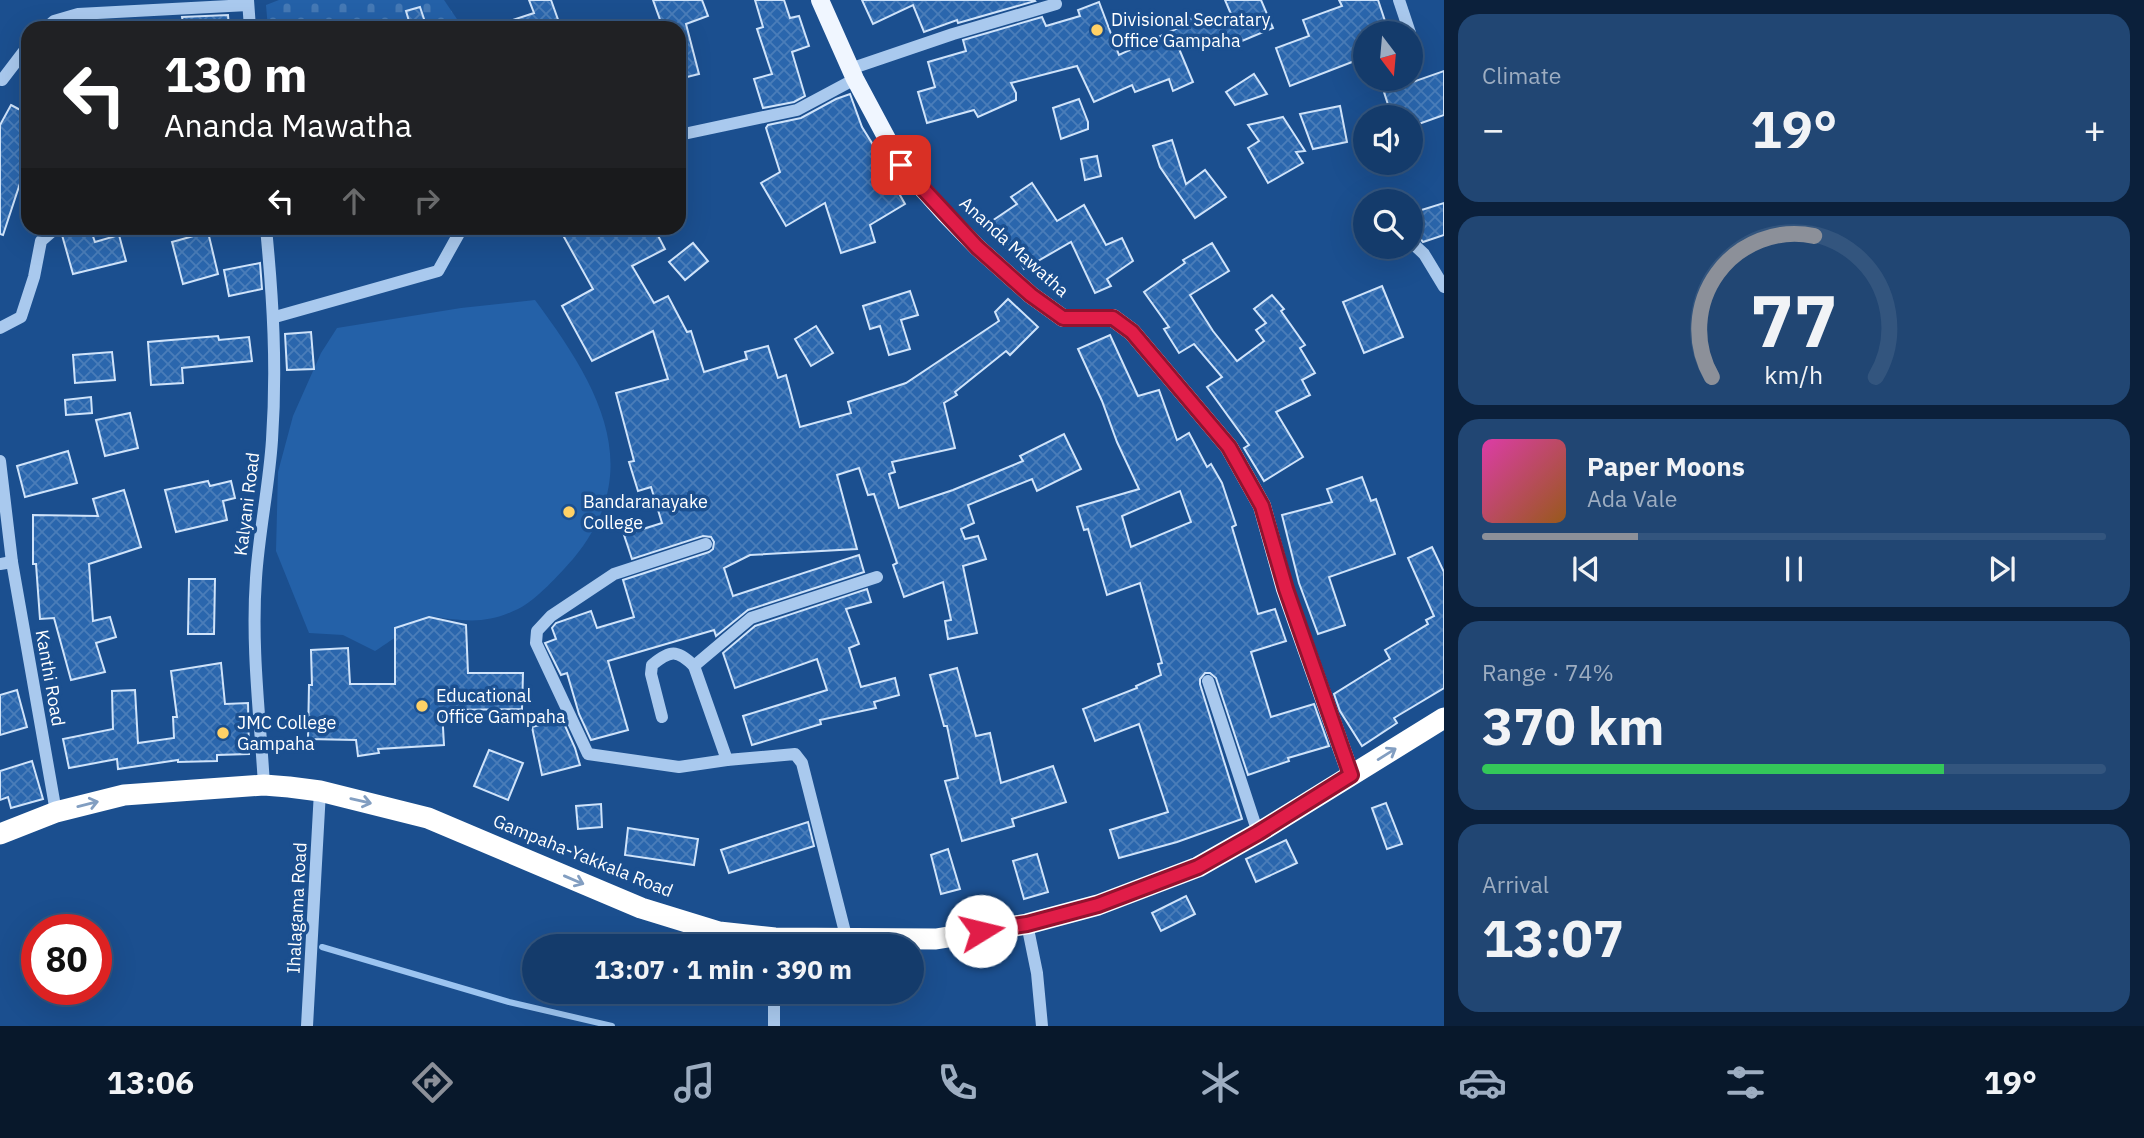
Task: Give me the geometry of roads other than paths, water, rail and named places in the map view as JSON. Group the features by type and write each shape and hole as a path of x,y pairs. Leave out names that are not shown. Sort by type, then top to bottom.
{"highway":[{"name":"Gampaha-Yakkala Road","path":"924,939 1027,924 1098,905 1198,867 1444,718"},
{"name":"Gampaha-Yakkala Road","path":"0,834 56,812 124,795 264,785 320,792 396,808 437,821 641,908 730,934"}],"main road":[{"name":"Ananda Mawatha","path":"820,0 853,74 901,165 977,247 1031,295 1063,318 1113,318 1132,332 1229,447 1262,506 1286,589 1351,775"}],"street":[{"path":"1399,0 1406,21"},
{"path":"54,21 78,14 248,2 249,21"},
{"path":"686,134 797,110 853,74 953,34 1056,4"},
{"path":"2,80 21,55"},
{"path":"0,328 21,317 34,277 41,241 48,235"},
{"name":"Kalyani Road","path":"264,785 254,633 256,577 272,443 275,317 267,235"},
{"path":"275,317 438,271 458,235"},
{"path":"1423,253 1444,287"},
{"name":"Kanthi Road","path":"0,461 6,563 56,812"},
{"path":"706,544 614,574 551,616 537,631 536,643 588,754 679,767 795,754 802,763 845,934"},
{"path":"694,666 751,618 877,577"},
{"path":"662,717 651,674 652,665 673,653 682,655 694,666 727,760"},
{"path":"1208,681 1258,833"},
{"name":"Ihalagama Road","path":"307,1026 320,792"},
{"path":"1027,924 1037,973 1042,1026"},
{"path":"774,1004 774,1026"}],"waterway":[{"path":"322,947 509,1002 612,1026"}],"place":[{"name":"Divisional Secratary Office Gampaha","path":"1097,30"},
{"name":"Bandaranayake College","path":"569,512"},
{"name":"Educational Office Gampaha","path":"422,706"},
{"name":"JMC College Gampaha","path":"223,733"}]}
